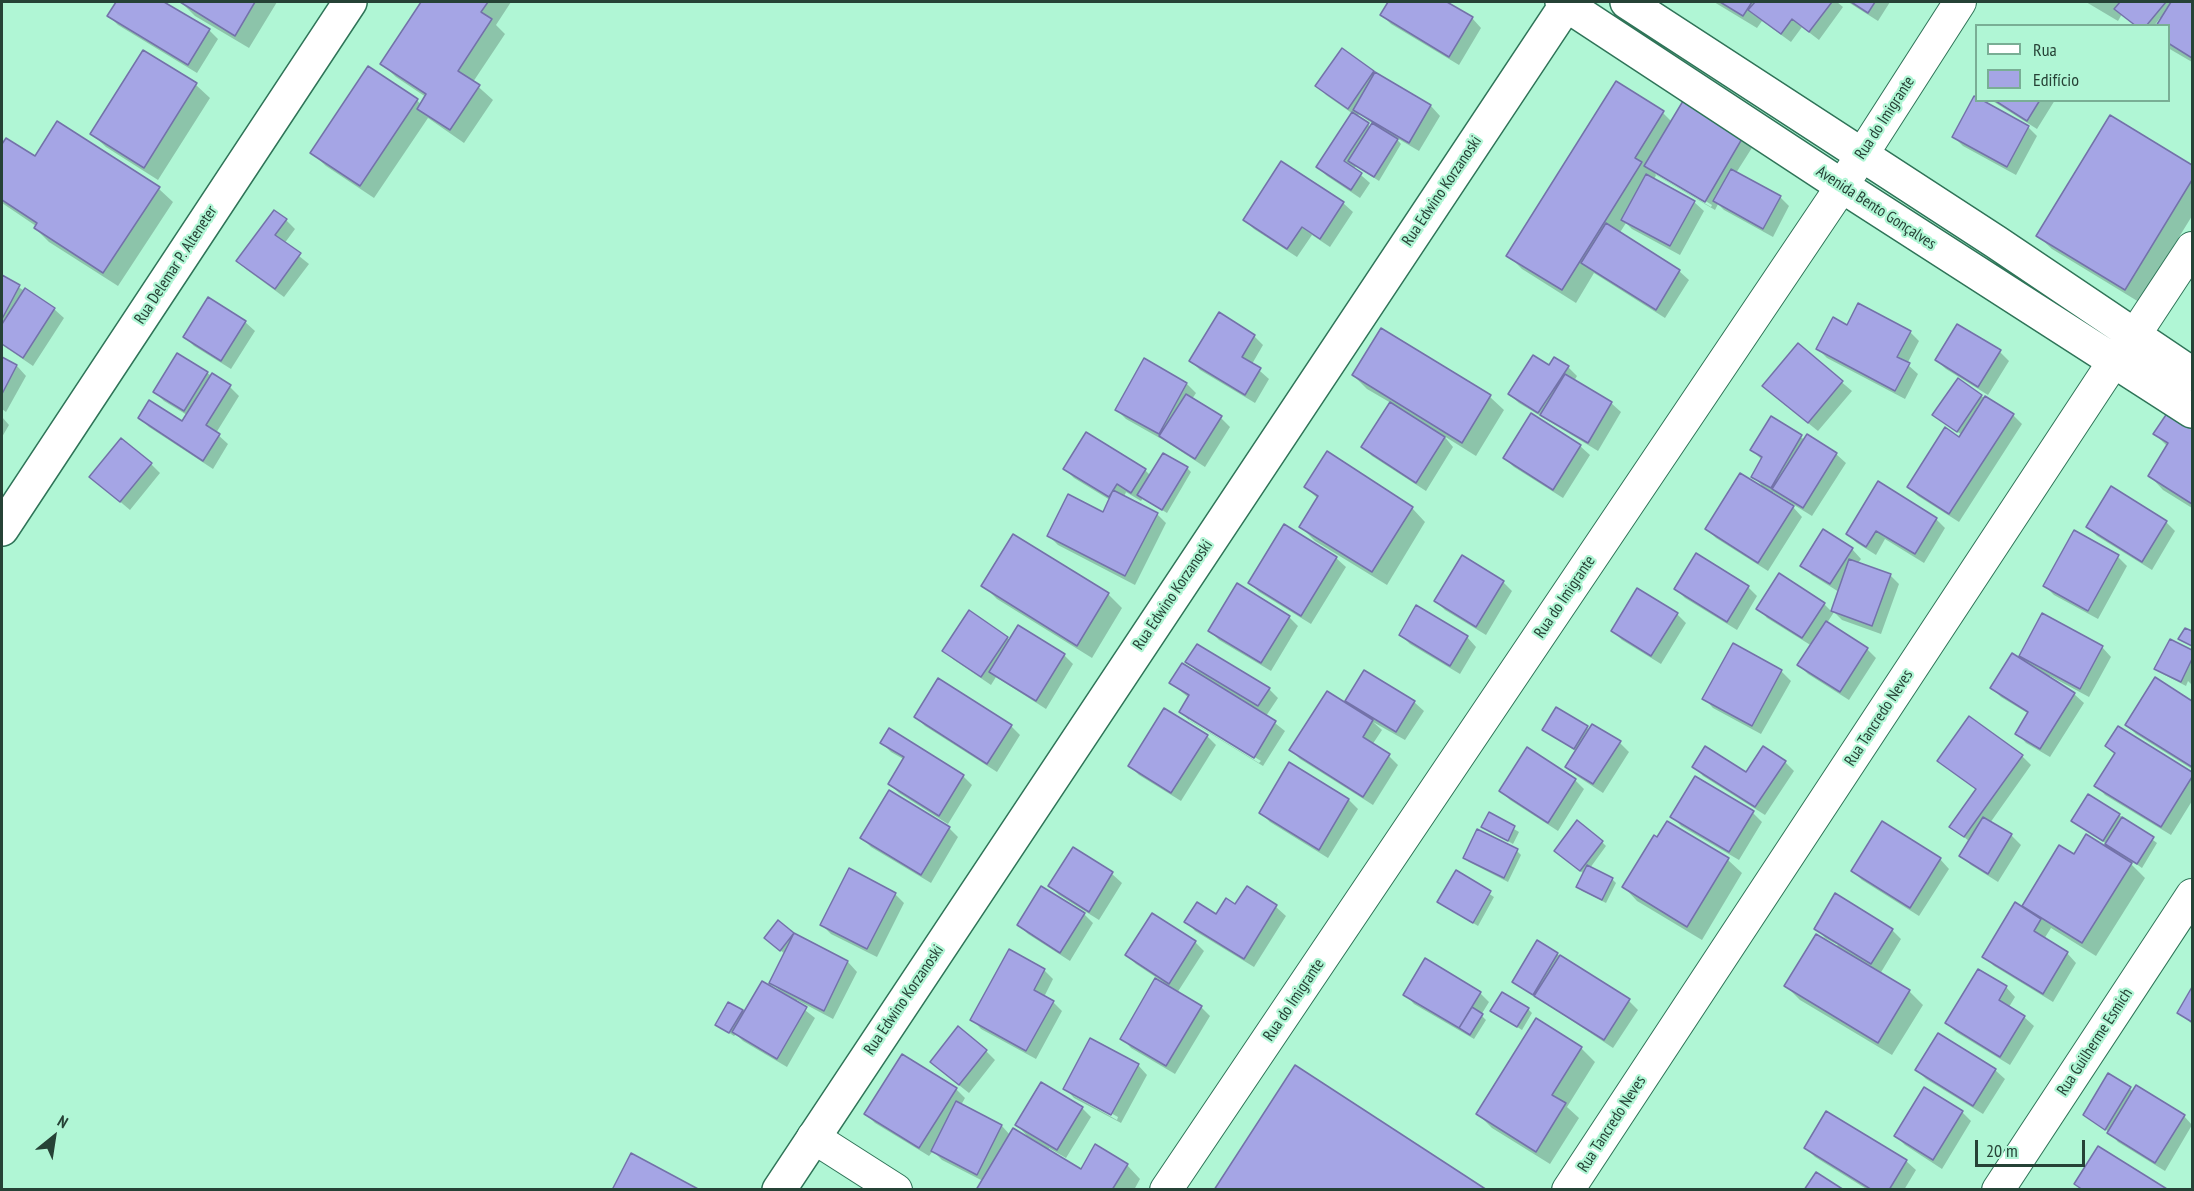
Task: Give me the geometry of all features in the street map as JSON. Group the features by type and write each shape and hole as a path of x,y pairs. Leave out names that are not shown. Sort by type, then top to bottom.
{"street":[{"name":"Rua Delemar P. Alteneter","path":"2,529 350,2"},
{"name":"Avenida Bento Gonçalves","path":"1566,2 1842,186 2193,411"},
{"name":"Rua Edwino Korzanoski","path":"779,1190 1566,2"},
{"path":"1627,2 2193,374"},
{"name":"Rua do Imigrante","path":"1166,1190 1842,186 1960,2"},
{"name":"Rua Tancredo Neves","path":"1569,1190 2114,361 2134,336 2193,248"},
{"name":"Rua Guilherme Esmich","path":"1998,1190 2193,895"},
{"path":"813,1137 896,1190"}],"building":[{"path":"116,2 164,2 210,29 188,65 107,16"},
{"path":"180,2 255,2 235,36"},
{"path":"421,2 488,2 481,12 492,19 458,71 480,85 450,130 417,109 426,94 380,64"},
{"path":"1388,2 1447,2 1473,17 1449,57 1380,15"},
{"path":"1720,2 1752,2 1743,16"},
{"path":"1755,2 1832,2 1809,32 1792,19 1781,34 1748,10"},
{"path":"1851,2 1875,2 1868,13"},
{"path":"2120,2 2166,2 2148,24 2133,24 2114,9"},
{"path":"2171,2 2192,2 2192,58 2170,44 2170,24 2157,24"},
{"path":"1342,48 1374,71 1348,109 1315,86"},
{"path":"143,50 197,83 144,168 90,134"},
{"path":"368,66 418,99 360,186 310,153"},
{"path":"1375,72 1431,105 1409,143 1353,110"},
{"path":"1616,81 1664,111 1635,158 1642,162 1562,290 1506,256"},
{"path":"1686,96 1746,132 1705,202 1644,166"},
{"path":"1974,96 1975,102 1986,102 2029,126 2007,167 1952,137"},
{"path":"1997,102 2039,102 2027,121"},
{"path":"1352,112 1369,123 1344,161 1362,173 1351,190 1316,167"},
{"path":"2110,115 2192,165 2192,180 2125,290 2036,236"},
{"path":"57,121 160,187 103,273 34,228 37,223 2,200 2,144 6,138 35,156"},
{"path":"1372,123 1398,139 1374,177 1348,161"},
{"path":"1281,161 1344,202 1320,239 1302,227 1287,249 1243,220"},
{"path":"1731,169 1781,196 1763,229 1713,201"},
{"path":"1646,174 1695,201 1670,246 1621,220"},
{"path":"274,210 287,219 275,235 301,253 275,289 236,261"},
{"path":"1606,223 1680,270 1656,310 1581,263"},
{"path":"2,275 20,285 2,319"},
{"path":"25,288 55,308 23,358 2,344 2,324"},
{"path":"208,297 246,321 221,361 183,337"},
{"path":"1858,303 1911,331 1897,357 1910,363 1895,391 1816,349 1833,317 1847,325"},
{"path":"1219,312 1255,335 1242,357 1261,368 1245,395 1189,361"},
{"path":"1957,324 2001,350 1978,387 1935,360"},
{"path":"1381,328 1491,395 1462,443 1352,375"},
{"path":"1798,343 1843,381 1808,423 1762,386"},
{"path":"177,353 208,372 184,411 153,392"},
{"path":"1533,355 1549,365 1554,357 1569,366 1538,413 1508,394"},
{"path":"2,357 17,365 2,394"},
{"path":"1144,358 1187,383 1159,434 1115,410"},
{"path":"212,373 231,385 206,425 220,434 203,461 138,418 149,400 182,421"},
{"path":"1565,374 1612,402 1588,443 1540,415"},
{"path":"1958,378 1982,395 1957,432 1932,415"},
{"path":"1186,394 1222,416 1195,459 1159,436"},
{"path":"1985,396 2014,414 1949,514 1907,487 1945,427 1959,437"},
{"path":"1390,402 1445,437 1416,483 1361,447"},
{"path":"2172,406 2192,419 2192,504 2148,476 2168,443 2153,434"},
{"path":"1531,413 1581,445 1553,490 1503,458"},
{"path":"1771,416 1802,435 1771,488 1751,477 1762,457 1750,450"},
{"path":"1086,432 1146,469 1131,493 1117,484 1109,497 1063,469"},
{"path":"1807,434 1837,453 1803,508 1772,489"},
{"path":"121,438 152,463 120,502 89,477"},
{"path":"1327,451 1413,507 1372,572 1299,527 1318,496 1304,487"},
{"path":"1163,453 1188,467 1162,510 1137,495"},
{"path":"1740,473 1794,506 1758,563 1705,529"},
{"path":"1878,481 1937,518 1915,554 1876,531 1866,547 1846,534"},
{"path":"2111,486 2167,521 2142,562 2086,527"},
{"path":"1113,490 1158,513 1125,576 1047,536 1068,494 1103,512"},
{"path":"1284,524 1337,557 1301,616 1248,583"},
{"path":"1823,529 1853,548 1830,584 1800,566"},
{"path":"2074,530 2119,555 2088,611 2043,586"},
{"path":"1013,534 1109,593 1077,646 981,586"},
{"path":"1696,553 1749,586 1727,622 1674,589"},
{"path":"1462,555 1504,581 1476,627 1434,601"},
{"path":"1849,559 1891,574 1872,626 1831,611"},
{"path":"1779,573 1825,603 1802,638 1756,609"},
{"path":"1237,583 1290,616 1261,663 1208,631"},
{"path":"1637,588 1678,613 1651,656 1611,631"},
{"path":"1416,605 1468,636 1450,666 1399,635"},
{"path":"969,610 1008,637 981,677 942,651"},
{"path":"2042,613 2103,646 2080,689 2019,656"},
{"path":"1826,621 1868,648 1840,692 1797,665"},
{"path":"1018,625 1065,654 1036,701 989,672"},
{"path":"2185,628 2192,631 2192,646 2178,639"},
{"path":"2170,639 2192,650 2192,659 2181,682 2154,669"},
{"path":"1733,643 1782,670 1752,726 1702,699"},
{"path":"1197,644 1270,688 1258,706 1185,662"},
{"path":"2012,653 2075,693 2040,749 2015,734 2028,712 1990,688"},
{"path":"1182,663 1276,721 1254,758 1179,712 1189,695 1169,683"},
{"path":"1364,670 1415,701 1396,732 1345,701"},
{"path":"2155,677 2192,701 2192,767 2125,725"},
{"path":"938,678 1012,725 987,764 914,717"},
{"path":"1327,691 1373,720 1363,737 1390,754 1363,797 1289,750"},
{"path":"1556,707 1588,726 1574,749 1542,730"},
{"path":"1164,708 1208,735 1171,793 1128,766"},
{"path":"1969,716 2023,755 1964,837 1949,827 1976,789 1937,761"},
{"path":"1592,724 1621,741 1593,784 1565,767"},
{"path":"2118,726 2192,772 2192,777 2161,827 2094,786 2115,753 2105,746"},
{"path":"889,728 964,775 939,816 888,784 904,757 880,743"},
{"path":"1705,746 1746,772 1763,746 1786,761 1755,807 1692,767"},
{"path":"1527,747 1576,779 1548,823 1499,791"},
{"path":"1289,762 1349,799 1319,850 1259,813"},
{"path":"1695,776 1754,811 1729,852 1670,817"},
{"path":"889,790 950,827 921,875 860,838"},
{"path":"2088,794 2120,814 2103,841 2071,821"},
{"path":"1489,812 1515,826 1508,841 1481,827"},
{"path":"1983,817 2012,834 1988,874 1959,856"},
{"path":"2122,817 2154,837 2137,864 2105,844"},
{"path":"1577,820 1603,841 1580,871 1554,851"},
{"path":"1667,821 1729,858 1687,927 1622,887 1654,835 1657,837"},
{"path":"1882,821 1941,858 1910,908 1851,871"},
{"path":"1477,829 1518,849 1504,878 1463,858"},
{"path":"2086,834 2132,863 2082,943 2022,906 2059,845 2074,854"},
{"path":"1073,847 1113,872 1089,912 1048,886"},
{"path":"1587,865 1613,878 1602,900 1576,887"},
{"path":"849,868 896,893 867,949 820,925"},
{"path":"1456,870 1491,891 1473,923 1437,902"},
{"path":"1041,886 1085,913 1060,953 1017,925"},
{"path":"1247,886 1277,905 1244,959 1184,922 1197,902 1216,914 1226,898 1235,904"},
{"path":"1835,893 1893,929 1871,964 1814,929"},
{"path":"2015,902 2041,919 2034,931 2068,952 2043,994 1982,957"},
{"path":"1152,913 1196,941 1169,984 1125,955"},
{"path":"778,920 794,933 780,951 764,938"},
{"path":"794,933 848,961 824,1011 769,983"},
{"path":"1816,934 1910,990 1878,1043 1784,986"},
{"path":"1537,940 1558,953 1533,995 1512,982"},
{"path":"1009,949 1045,969 1034,990 1054,1001 1026,1051 970,1020"},
{"path":"1560,955 1630,999 1604,1040 1534,996"},
{"path":"1425,958 1481,992 1459,1028 1403,995"},
{"path":"1978,969 2007,986 1999,1000 2025,1016 2000,1057 1945,1023"},
{"path":"1155,978 1202,1006 1166,1066 1120,1039"},
{"path":"762,981 807,1007 777,1059 732,1032"},
{"path":"2192,987 2192,1022 2177,1013"},
{"path":"1502,992 1529,1008 1517,1027 1490,1011"},
{"path":"728,1002 743,1010 729,1033 715,1025"},
{"path":"1472,1007 1483,1014 1470,1035 1459,1028"},
{"path":"1536,1018 1582,1047 1552,1095 1566,1103 1536,1152 1476,1114"},
{"path":"958,1026 987,1050 959,1085 930,1062"},
{"path":"1938,1033 1996,1069 1973,1106 1915,1070"},
{"path":"1090,1038 1139,1064 1111,1115 1063,1089"},
{"path":"902,1054 957,1088 919,1148 864,1114"},
{"path":"1295,1065 1487,1190 1214,1190"},
{"path":"2108,1073 2131,1087 2105,1130 2083,1115"},
{"path":"1041,1082 1083,1107 1057,1150 1015,1125"},
{"path":"2136,1085 2185,1115 2155,1163 2107,1133"},
{"path":"1924,1087 1963,1111 1933,1160 1894,1136"},
{"path":"956,1101 1002,1125 977,1175 931,1151"},
{"path":"1826,1111 1907,1160 1889,1190 1872,1190 1804,1148"},
{"path":"1013,1128 1081,1169 1095,1144 1128,1164 1112,1190 976,1190"},
{"path":"2098,1146 2167,1190 2083,1190 2074,1184"},
{"path":"631,1153 700,1190 612,1190"},
{"path":"1816,1172 1844,1190 1804,1190"}]}
